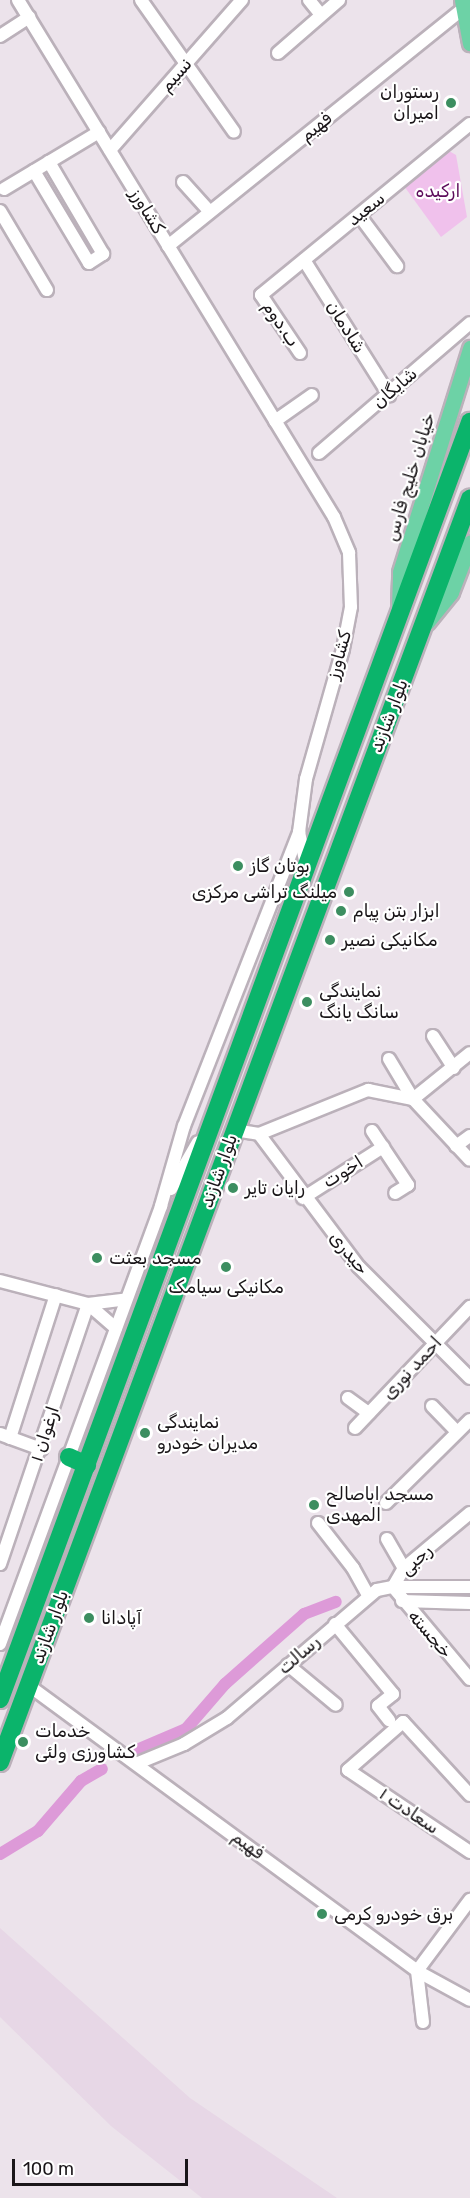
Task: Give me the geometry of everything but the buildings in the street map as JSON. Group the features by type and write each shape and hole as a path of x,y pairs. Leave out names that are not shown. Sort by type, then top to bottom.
{"highway":[{"name":"بلوار شازند","path":"0,1700 470,422"},
{"name":"بلوار شازند","path":"0,1762 470,499"},
{"path":"69,1457 87,1465"}],"main road":[{"path":"463,4 470,43"},
{"name":"خیابان خلیج فارس","path":"398,619 400,573 470,348"},
{"path":"422,629 451,592 470,543"}],"street":[{"name":"کشاورز","path":"18,0 334,517 349,553 352,582 344,649 316,734 299,832 307,869"},
{"path":"141,0 234,132"},
{"name":"نسیم","path":"110,150 242,0"},
{"path":"309,0 321,15"},
{"path":"278,53 339,0"},
{"name":"فهیم","path":"168,246 463,4"},
{"path":"0,36 28,17"},
{"name":"سعید","path":"261,295 470,124"},
{"path":"4,189 99,132"},
{"path":"34,171 89,263 103,254 49,162"},
{"path":"183,182 210,212"},
{"path":"0,211 47,290"},
{"path":"359,215 397,266"},
{"name":"شادمان","path":"304,260 388,394"},
{"name":"ب.دوم","path":"261,295 300,353"},
{"name":"شایگان","path":"319,453 470,323"},
{"path":"275,421 312,394"},
{"path":"0,1644 161,1206 184,1126 299,832"},
{"path":"433,1036 454,1068"},
{"path":"234,1130 259,1134 368,1090 413,1098 454,1068 470,1053"},
{"path":"389,1059 413,1098 470,1160"},
{"path":"161,1206 220,1104"},
{"path":"372,1131 408,1185 395,1192"},
{"name":"حیدری","path":"259,1134 303,1198 359,1267 470,1378"},
{"path":"456,1146 470,1136"},
{"name":"اخوت","path":"303,1198 383,1147"},
{"path":"0,1281 88,1304 126,1299"},
{"path":"40,1449 5,1436 56,1295"},
{"path":"88,1304 116,1328"},
{"name":"ارغوان ۱","path":"1,1565 88,1304"},
{"name":"احمد نوری","path":"355,1428 470,1307"},
{"path":"348,1398 369,1413"},
{"path":"432,1406 458,1432"},
{"path":"386,1503 470,1420"},
{"name":"رجبی","path":"393,1587 404,1568 470,1513"},
{"path":"318,1523 353,1568 368,1595"},
{"path":"387,1539 404,1568"},
{"name":"رسالت","path":"138,1763 184,1744 227,1718 368,1595 393,1587 470,1587"},
{"name":"خجسته","path":"393,1587 402,1602 470,1679"},
{"path":"402,1602 470,1603"},
{"path":"335,1624 393,1694 378,1706 389,1720"},
{"path":"288,1665 336,1705"},
{"name":"فهیم","path":"28,1685 138,1763 417,1971 470,2000"},
{"name":"سعادت ۱","path":"470,1795 403,1722 348,1770 470,1852"},
{"path":"423,2022 417,1971 470,1900"}],"shaded area":[{"path":"0,1928 190,2098 337,2198 202,2198 111,2126 0,2017"}],"green space":[{"name":"ارکیده","path":"449,151 456,155 467,217 441,237 404,186"}],"waterway":[{"path":"398,1592 470,1595"},
{"path":"139,1749 186,1729 225,1684 304,1614 336,1602"},
{"path":"0,1854 38,1831 81,1781 102,1769"}],"place":[{"name":"رستوران امیران","path":"451,103"},
{"name":"بوتان گاز","path":"238,866"},
{"name":"میلنگ تراشی مرکزی","path":"349,892"},
{"name":"ابزار بتن پیام","path":"341,911"},
{"name":"مکانیکی نصیر","path":"330,940"},
{"name":"نمایندگی سانگ یانگ","path":"307,1002"},
{"name":"رایان تایر","path":"233,1188"},
{"name":"مسجد بعثت","path":"97,1258"},
{"name":"مکانیکی سیامک","path":"226,1267"},
{"name":"نمایندگی مدیران خودرو","path":"145,1433"},
{"name":"مسجد اباصالح المهدی","path":"314,1505"},
{"name":"آپادانا","path":"89,1618"},
{"name":"خدمات کشاورزی ولئی","path":"23,1742"},
{"name":"برق خودرو کرمی","path":"322,1914"}]}
